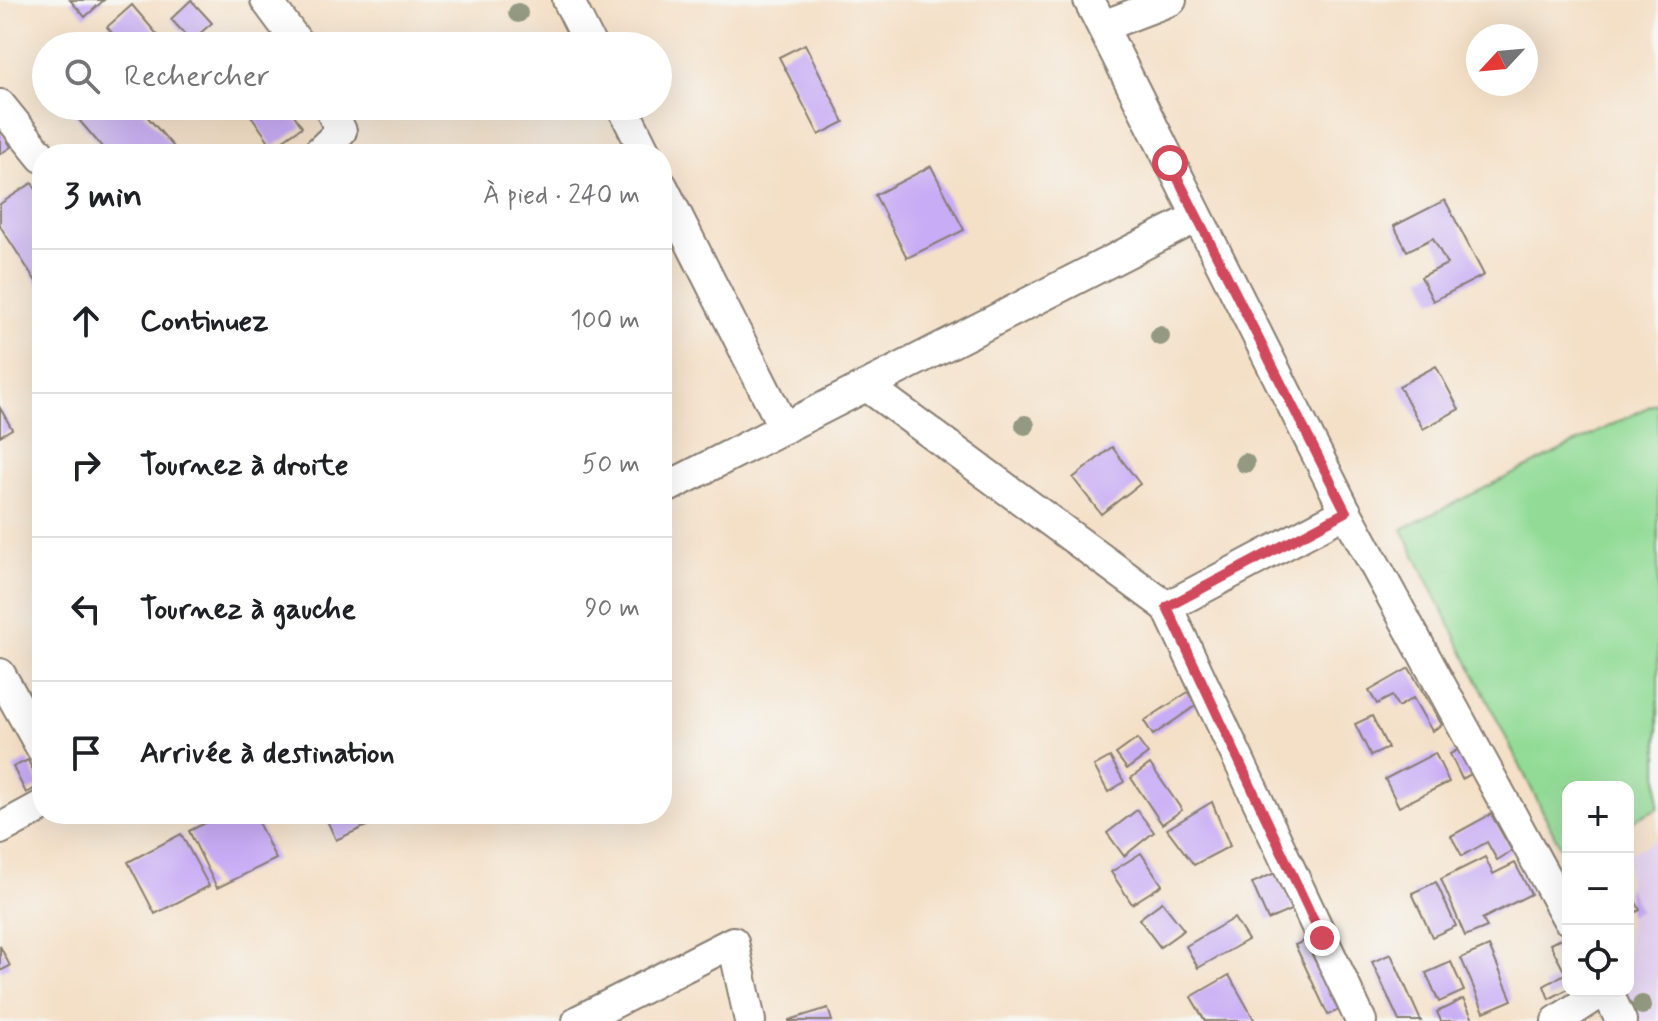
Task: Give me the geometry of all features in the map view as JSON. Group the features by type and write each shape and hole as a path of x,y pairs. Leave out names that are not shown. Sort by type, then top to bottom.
{"street":[{"path":"266,0 290,32"},
{"path":"568,0 584,32"},
{"path":"1171,0 1096,13 1346,512 1562,908"},
{"path":"0,105 32,145"},
{"path":"327,144 341,131 336,120"},
{"path":"629,120 641,144"},
{"path":"672,206 784,428"},
{"path":"672,485 1197,217"},
{"path":"867,386 1167,607 1361,1021"},
{"path":"1167,607 1346,512"},
{"path":"0,674 32,731"},
{"path":"0,829 32,811"},
{"path":"578,1021 733,942 750,1021"},
{"path":"1557,1021 1595,997"},
{"path":"1608,997 1621,1021"}],"shaded area":[{"path":"1658,839 1658,1021 1637,1021 1625,997 1634,997 1634,851"}],"green space":[{"path":"1658,402 1658,808 1634,820 1634,781 1562,781 1562,850 1402,529"}],"building":[{"path":"70,0 104,0 85,17"},
{"path":"191,0 212,23 202,32 183,32 171,19"},
{"path":"132,5 155,32 111,32 107,27"},
{"path":"805,44 844,122 819,135 779,57"},
{"path":"79,120 150,120 171,144 99,144"},
{"path":"254,120 297,120 302,127 277,144 271,144"},
{"path":"0,128 11,147 0,154"},
{"path":"931,166 964,230 907,258 875,195"},
{"path":"32,183 32,275 0,226 0,204"},
{"path":"1445,200 1484,275 1433,301 1421,277 1447,264 1433,238 1407,251 1394,226"},
{"path":"1436,366 1459,409 1423,429 1399,386"},
{"path":"0,408 12,429 0,436"},
{"path":"1112,447 1140,484 1101,514 1073,478"},
{"path":"1409,668 1442,725 1432,731 1413,698 1398,707 1392,696 1377,704 1369,691"},
{"path":"1188,692 1197,705 1153,735 1144,721"},
{"path":"1372,716 1388,748 1371,756 1355,724"},
{"path":"1137,739 1148,754 1127,769 1116,754"},
{"path":"1461,748 1473,773 1462,779 1450,754"},
{"path":"1435,753 1449,782 1399,807 1385,779"},
{"path":"1110,757 1124,782 1108,792 1094,766"},
{"path":"28,760 32,769 32,790 26,793 13,767"},
{"path":"1150,764 1182,810 1162,824 1131,778"},
{"path":"1212,802 1230,846 1194,865 1167,829"},
{"path":"1137,810 1154,832 1124,856 1107,833"},
{"path":"1491,814 1512,851 1497,860 1487,842 1462,856 1451,836"},
{"path":"203,824 259,824 276,859 217,888 189,831"},
{"path":"329,824 371,824 336,840"},
{"path":"181,834 209,886 155,914 128,862"},
{"path":"1141,853 1162,885 1132,904 1111,872"},
{"path":"1485,857 1493,874 1515,863 1531,894 1482,919 1487,927 1465,936 1441,879"},
{"path":"1277,872 1293,909 1268,920 1252,883"},
{"path":"1436,882 1456,926 1432,937 1412,893"},
{"path":"1634,898 1640,910 1634,913"},
{"path":"1162,902 1184,930 1160,947 1139,919"},
{"path":"1234,918 1248,940 1198,968 1186,946"},
{"path":"1315,936 1347,1006 1328,1015 1295,945"},
{"path":"1562,938 1562,967 1550,944"},
{"path":"0,946 10,966 0,971"},
{"path":"1489,946 1512,1000 1484,1012 1461,958"},
{"path":"1391,954 1421,1021 1399,1021 1372,962"},
{"path":"1451,962 1464,991 1439,1002 1426,973"},
{"path":"1229,975 1255,1021 1205,1021 1191,997"},
{"path":"1562,976 1562,992 1549,999 1544,986"},
{"path":"1463,999 1474,1021 1441,1021 1437,1012"},
{"path":"828,1008 832,1021 789,1021 789,1020"}],"route":[{"path":"1170,163 1346,512 1167,607 1322,938"}]}
